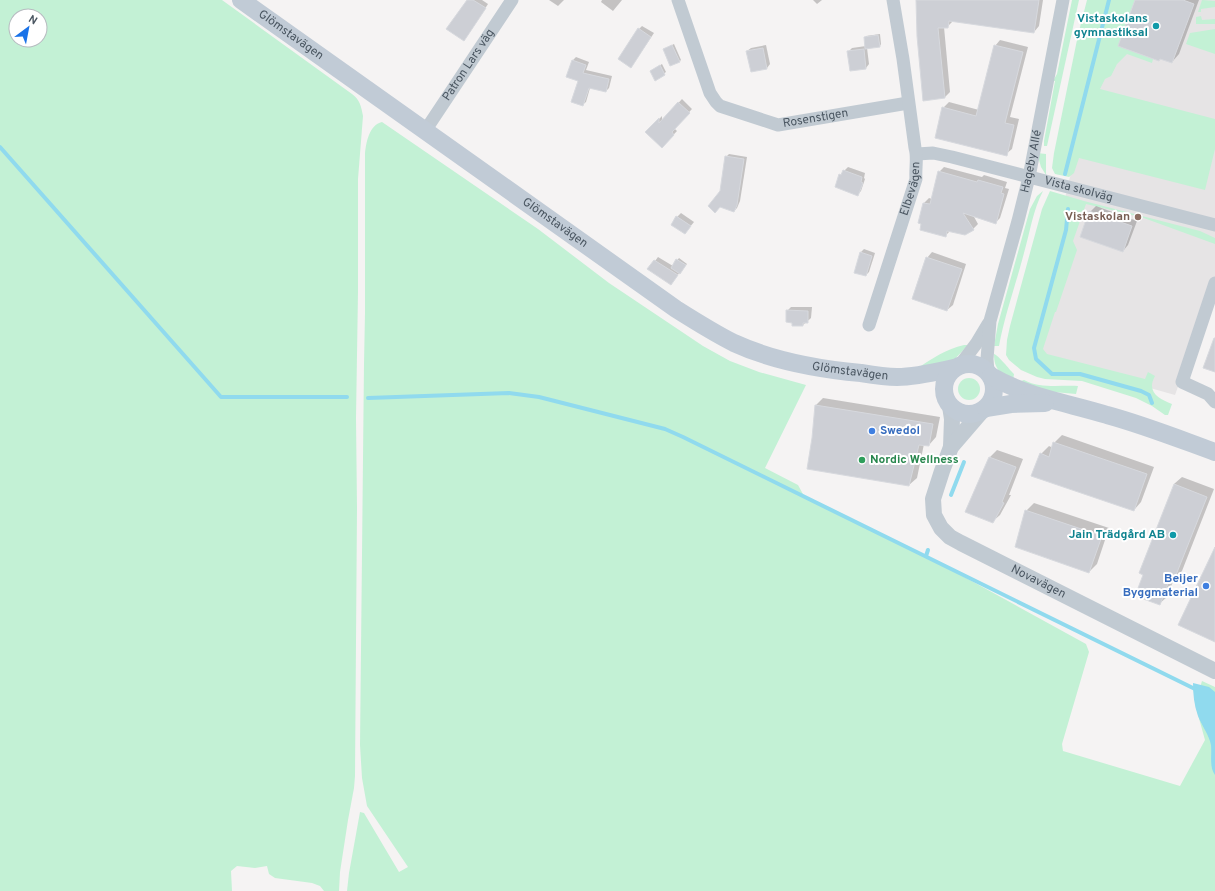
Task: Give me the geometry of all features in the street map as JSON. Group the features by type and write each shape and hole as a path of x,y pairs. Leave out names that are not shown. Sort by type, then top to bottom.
{"main road":[{"name":"Glömstavägen","path":"241,0 676,309 719,335 751,349 787,361 845,372 898,377 925,384 947,401 955,410 965,414 971,414 984,409 1011,404 1061,403"},
{"name":"Glömstavägen","path":"898,377 935,373 970,363 975,364 1015,389 1108,415 1215,452"},
{"path":"947,401 944,391 945,380 950,371 957,367"},
{"path":"984,409 992,400 994,390 993,381 990,374"}],"street":[{"name":"Patron Lars väg","path":"426,131 512,0"},
{"name":"Rosenstigen","path":"678,0 710,93 720,106 778,125 908,103"},
{"name":"Elbevägen","path":"869,325 916,180 915,162 917,154 893,0"},
{"name":"Hageby Allé","path":"990,374 987,359 990,320 1029,177 1064,0"},
{"name":"Vista skolväg","path":"917,154 933,153 952,157 1215,225"},
{"path":"1215,283 1182,382 1208,394 1215,402"},
{"name":"Hageby Allé","path":"957,367 976,344 990,320"},
{"name":"Novavägen","path":"947,401 952,419 951,447 939,478 933,500 934,515 941,528 950,537 1215,671"},
{"name":"Novavägen","path":"951,447 984,409"}],"shaded area":[{"name":"Vistaskolan","path":"1111,0 1215,0 1215,283 1175,395 1029,354"}],"green space":[{"path":"0,0 222,0 352,94 357,99 362,109 363,116 358,179 355,776 340,872 339,891 324,891 320,886 312,883 275,878 269,874 267,866 255,868 237,866 231,871 232,891 0,891"},
{"path":"1072,0 1079,0 1047,146 1044,146 1055,81 1053,81 1057,74"},
{"path":"1087,0 1135,0 1118,46 1153,59 1152,63 1127,54 1117,64 1111,76 1105,79 1100,89 1215,119 1215,149 1205,190 1079,158 1074,173 1069,177 1055,174 1052,168 1054,153 1078,35"},
{"path":"1202,0 1215,1 1215,7 1201,9 1201,12 1198,12"},
{"path":"1201,16 1202,20 1215,19 1215,24 1196,24 1196,17"},
{"path":"1215,29 1215,54 1186,44 1190,33"},
{"path":"382,122 538,229 609,283 703,346 730,361 759,372 806,385 765,468 798,485 804,496 926,556 1086,644 1089,652 1062,744 1063,751 1180,786 1205,740 1195,704 1202,681 1215,687 1215,891 347,891 360,812 364,813 399,872 408,867 367,806 362,778 360,745 365,313 365,154 367,140 371,131"},
{"path":"1037,153 1046,154 1046,175 1041,167"},
{"path":"1043,191 1034,213 1021,265 1004,322 999,346 994,346 998,324 1030,209 1037,196"},
{"path":"1050,191 1200,231 1215,238 1215,244 1141,217 1086,204 1073,241 1077,250 1043,349 1047,354 1145,379 1148,372 1155,376 1152,386 1155,394 1172,404 1168,415 1165,415 1136,398 1082,381 1045,379 1037,377 1021,370 1009,360 1006,355 1010,326 1042,209"},
{"path":"968,345 953,361 918,368 945,351"},
{"path":"994,354 1001,359 1014,374 1013,381 999,370 995,363"},
{"path":"969,378 977,381 980,389 977,397 969,400 961,397 958,389 961,381"},
{"path":"1024,380 1044,386 1078,386 1076,394 1043,391 1021,381"}],"water":[{"path":"1193,683 1209,687 1215,692 1215,775 1211,765 1211,745 1198,716"}],"building":[{"path":"467,0 473,0 486,8 464,41 446,29"},
{"path":"916,0 1039,0 1034,33 949,21 948,28 938,28 945,98 923,101 917,36"},
{"name":"Vistaskolans gymnastiksal","path":"1135,0 1183,0 1194,4 1172,63 1160,59 1159,61 1118,46"},
{"path":"638,28 651,37 631,68 618,59"},
{"path":"878,35 880,47 865,49 864,37"},
{"path":"672,45 680,62 670,66 663,49"},
{"path":"994,45 1023,52 1005,123 1014,125 1007,156 935,138 942,107 976,116"},
{"path":"763,48 767,69 751,72 746,51"},
{"path":"864,49 866,69 850,71 847,51"},
{"path":"572,60 586,65 583,73 609,79 606,92 589,88 583,106 571,102 578,81 566,77"},
{"path":"660,65 665,75 655,81 650,71"},
{"path":"678,102 690,113 672,132 674,135 662,148 645,132 659,118 659,123"},
{"path":"725,156 744,159 737,205 734,212 720,207 715,213 708,206 720,191"},
{"path":"843,170 862,177 861,182 863,183 858,196 835,187 839,174 841,175"},
{"path":"938,171 977,182 978,180 1003,187 1001,193 1004,194 996,224 963,213 974,230 965,235 947,231 946,237 920,230 921,224 918,223 923,203 930,204"},
{"path":"1089,211 1132,226 1123,252 1080,237"},
{"path":"676,216 691,226 685,234 671,225"},
{"path":"860,252 872,256 866,276 854,273"},
{"path":"926,257 962,269 947,311 912,299"},
{"path":"676,259 686,265 680,274 671,268"},
{"path":"654,260 678,275 671,285 647,269"},
{"path":"786,310 808,311 808,323 803,323 803,326 792,326 792,323 786,322"},
{"path":"1215,338 1215,372 1203,368"},
{"path":"815,405 933,424 929,446 919,445 909,486 807,469"},
{"path":"1053,442 1147,474 1134,511 1031,476 1040,453 1049,457"},
{"path":"989,457 1016,467 1002,502 1004,503 993,523 965,512"},
{"name":"Jain Trädgård AB","path":"1174,484 1207,497 1174,580 1170,578 1160,605 1135,596 1143,575 1139,573"},
{"path":"1025,510 1102,536 1089,573 1015,547"},
{"name":"Beijer Byggmaterial","path":"1215,547 1215,642 1178,625"}],"waterway":[{"path":"1065,174 1109,0"},
{"path":"0,147 221,397 347,397"},
{"path":"1068,209 1066,230 1034,348 1036,359 1052,374 1080,374 1141,391 1149,395 1152,403"},
{"path":"368,398 509,393 539,397 665,429 1197,690"},
{"path":"951,495 964,462"},
{"path":"926,556 928,550"}],"place":[{"name":"Vistaskolans gymnastiksal","path":"1156,26"},
{"name":"Vistaskolan","path":"1138,217"},
{"name":"Swedol","path":"872,431"},
{"name":"Nordic Wellness","path":"862,460"},
{"name":"Jain Trädgård AB","path":"1173,535"},
{"name":"Beijer Byggmaterial","path":"1206,586"}]}
